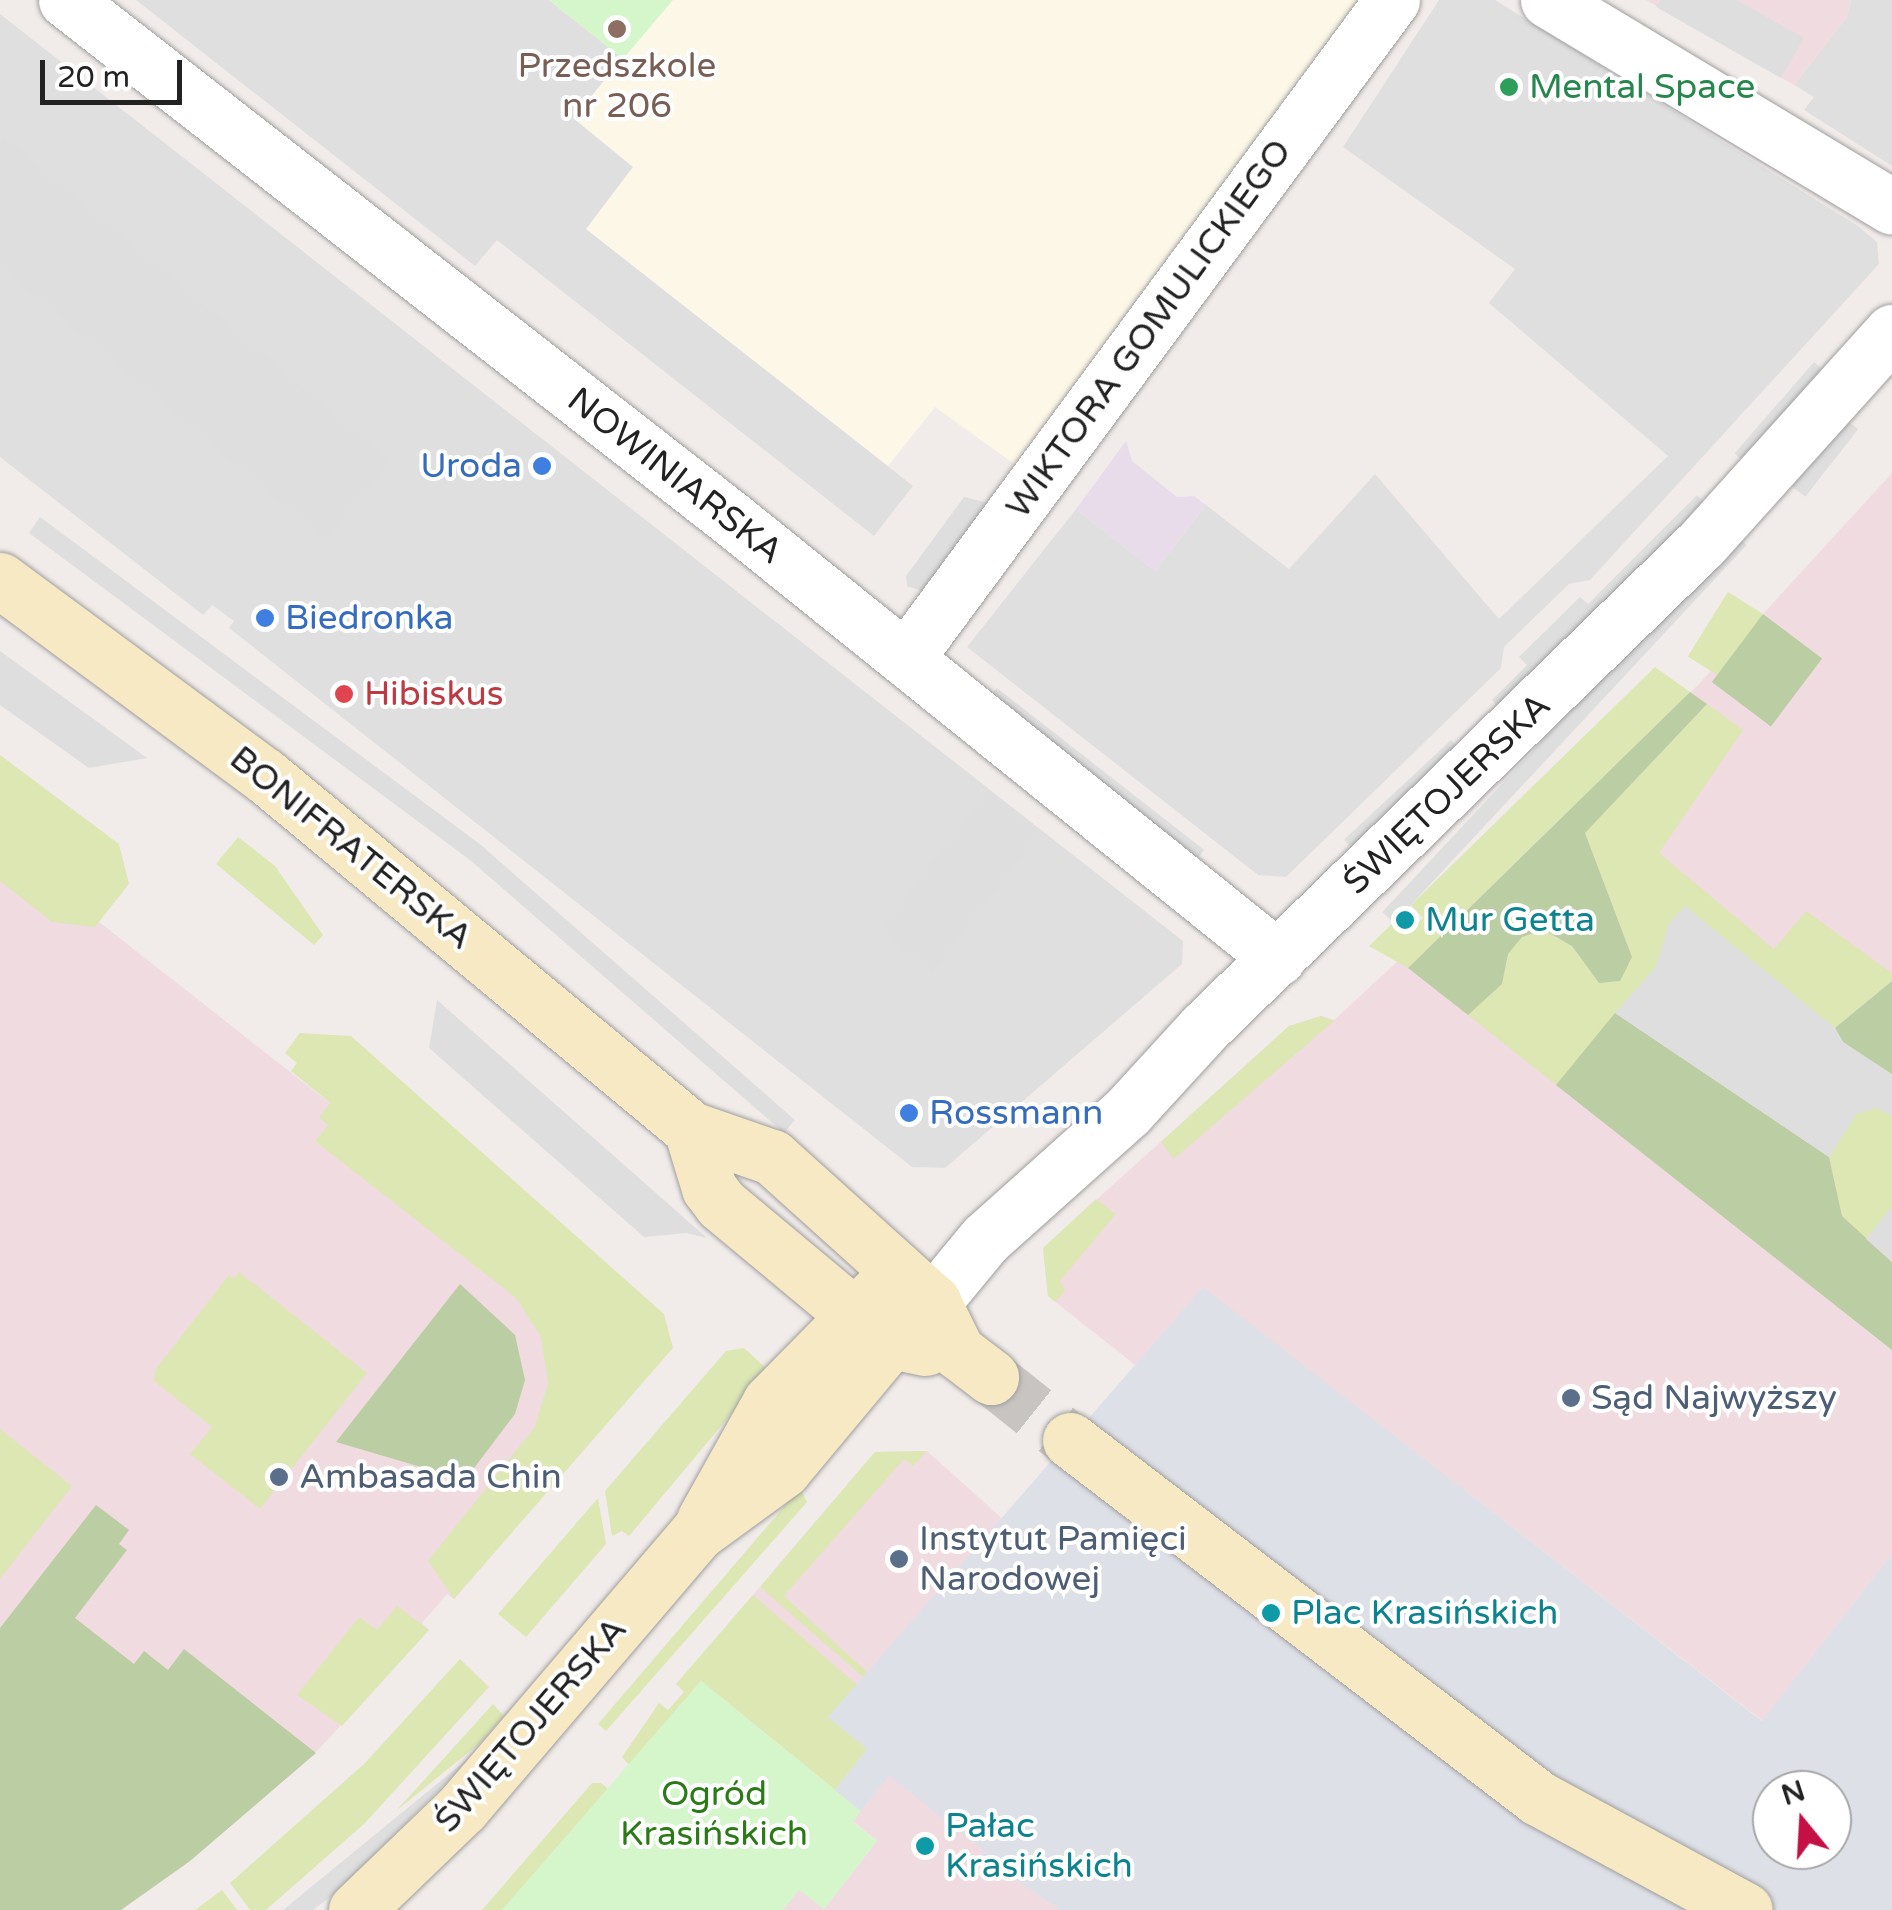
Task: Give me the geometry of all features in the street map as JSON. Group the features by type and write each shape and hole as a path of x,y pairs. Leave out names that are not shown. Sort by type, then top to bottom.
{"street":[{"name":"NOWINIARSKA","path":"66,0 906,658 1278,958"},
{"name":"WIKTORA GOMULICKIEGO","path":"906,658 1392,0"},
{"path":"1548,0 1892,207"},
{"name":"ŚWIĘTOJERSKA","path":"356,1910 462,1808 698,1532 770,1402 872,1328 918,1287 934,1250 986,1239 1128,1112 1278,958 1702,544 1886,350"},
{"name":"BONIFRATERSKA","path":"0,580 264,775 691,1128 772,1157 918,1287"},
{"path":"691,1128 709,1188 721,1204 872,1328 974,1364 918,1287"},
{"path":"1070,1440 1538,1798 1744,1910"}],"shaded area":[{"path":"136,0 549,0 623,59 633,167 587,229 913,486 874,536 497,240 475,266"},
{"path":"549,0 1371,0 1021,469 935,407 888,466 586,229 633,167 573,118 623,58"},
{"path":"1439,0 1495,0 1858,226 1877,242 1879,264 1590,580 1569,584 1504,647 1501,668 1286,877 1258,875 967,647 1076,509 1155,571 1206,505 1289,569 1375,474 1499,619 1668,456 1489,303 1515,269 1343,147"},
{"path":"1646,0 1851,0 1847,17 1794,85"},
{"path":"1660,0 1737,0 1804,38 1781,78 1656,7"},
{"path":"1851,0 1892,0 1892,166 1804,110 1814,97 1794,85 1847,17"},
{"path":"0,14 1183,941 1182,964 945,1168 912,1167 229,628 234,621 212,605 203,615 0,457"},
{"path":"4,136 392,461 325,540 0,267 0,141"},
{"path":"1814,362 1828,374 1748,465 1735,453"},
{"path":"1844,418 1858,429 1805,497 1791,486"},
{"path":"1126,441 1132,461 1177,497 1194,496 1206,505 1155,571 1076,509"},
{"path":"1892,473 1892,1554 1763,1721 1203,1288 1135,1365 1048,1296 1043,1248 1289,1026 1321,1016 1334,1020 1399,960 1409,967 1698,685"},
{"path":"1697,495 1708,506 1503,712 1492,700 1527,665 1519,657 1580,597 1588,604"},
{"path":"964,497 1001,506 936,596 907,586 906,576"},
{"path":"40,517 481,845 795,1120 784,1133 470,860 29,533"},
{"path":"1735,534 1747,545 1394,923 1382,912"},
{"path":"0,651 147,758 89,768 0,705"},
{"path":"997,688 1204,850 1194,863 987,701"},
{"path":"1451,740 1462,752 1355,851 1344,840"},
{"path":"988,791 1041,832 932,972 879,930"},
{"name":"Ambasada Chin","path":"0,844 658,1361 454,1599 447,1594 422,1623 429,1630 316,1752 190,1861 121,1910 0,1910"},
{"path":"1685,906 1835,1028 1843,1042 1892,1074 1892,1115 1876,1108 1856,1114 1829,1157 1615,1013 1656,967 1669,923"},
{"path":"437,1000 707,1238 686,1233 644,1237 429,1048"},
{"path":"1892,1207 1892,1262 1866,1239"},
{"name":"Plac Krasińskich","path":"1203,1287 1762,1721 1892,1554 1892,1910 1061,1910 981,1856 984,1851 889,1776 861,1811 835,1790 867,1749 828,1717"},
{"path":"927,1451 1015,1530 1177,1910 783,1910 799,1889 824,1909 877,1841 853,1821 860,1810 835,1790 867,1749 723,1630 875,1452"},
{"path":"482,1747 333,1895 313,1910 283,1910"}],"green space":[{"name":"Przedszkole nr 206","path":"549,0 673,0 623,59"},
{"path":"1728,592 1763,614 1722,678 1688,656"},
{"path":"1763,614 1822,659 1771,726 1712,682"},
{"path":"1655,667 1690,692 1408,968 1369,946 1393,923 1405,935 1423,918 1411,905"},
{"path":"1690,692 1707,704 1585,833 1632,957 1620,981 1599,983 1572,946 1544,930 1522,937 1508,954 1502,984 1468,1015 1408,968"},
{"path":"1707,704 1743,730 1659,853 1774,949 1806,911 1892,973 1892,981 1835,1028 1685,907 1669,923 1656,967 1556,1085 1468,1015 1502,984 1508,954 1522,937 1544,930 1572,946 1599,983 1632,957 1585,833"},
{"path":"0,755 119,844 129,884 95,927 52,922 0,881"},
{"path":"238,837 275,866 323,935 314,945 216,864"},
{"path":"1892,981 1891,1075 1843,1042 1835,1028"},
{"path":"1615,1013 1829,1157 1842,1216 1892,1262 1892,1350 1556,1085"},
{"path":"1321,1016 1334,1021 1174,1159 1161,1142 1289,1026"},
{"path":"300,1033 351,1036 664,1314 673,1348 454,1599 428,1561 535,1427 548,1383 541,1337 516,1298 315,1141 328,1125 319,1117 330,1103 291,1071 297,1063 285,1053"},
{"path":"1876,1108 1892,1115 1892,1207 1866,1239 1842,1216 1829,1157 1856,1114"},
{"path":"1096,1199 1116,1214 1060,1281 1065,1291 1055,1302 1048,1296 1043,1248"},
{"path":"239,1272 367,1373 260,1509 190,1454 212,1427 154,1381 155,1370 229,1275 234,1279"},
{"path":"460,1284 515,1335 525,1380 515,1414 465,1480 336,1442"},
{"path":"744,1348 768,1370 629,1536 622,1531 612,1536 605,1491 726,1351"},
{"path":"0,1429 72,1486 0,1579"},
{"path":"927,1451 913,1466 904,1459 784,1596 867,1672 863,1677 760,1587 875,1452"},
{"path":"800,1488 807,1502 606,1731 598,1724"},
{"path":"598,1498 606,1544 526,1637 498,1614"},
{"path":"96,1505 129,1530 119,1544 127,1550 75,1618 134,1664 144,1651 168,1670 184,1649 316,1753 190,1861 121,1910 0,1910 0,1628"},
{"path":"753,1595 872,1698 876,1738 835,1790 701,1681 630,1766 622,1757 659,1703 668,1710 684,1692 676,1684"},
{"path":"397,1606 429,1630 342,1726 297,1695 359,1617 377,1630"},
{"path":"460,1659 489,1687 365,1823 266,1910 250,1910 230,1883 365,1763"},
{"name":"Ogród Krasińskich","path":"701,1681 861,1811 853,1822 877,1841 824,1909 799,1890 783,1910 502,1910"},
{"path":"493,1704 504,1716 480,1743 396,1811"},
{"path":"592,1783 601,1783 694,1862 564,1845 502,1910 482,1910"},
{"path":"222,1890 237,1910 195,1910"}],"tunnel":[{"path":"991,1377 1070,1440"}],"place":[{"name":"Przedszkole nr 206","path":"617,29"},
{"name":"Mental Space","path":"1509,87"},
{"name":"Uroda","path":"542,466"},
{"name":"Biedronka","path":"265,618"},
{"name":"Hibiskus","path":"344,694"},
{"name":"Mur Getta","path":"1405,920"},
{"name":"Rossmann","path":"909,1113"},
{"name":"Sąd Najwyższy","path":"1571,1398"},
{"name":"Ambasada Chin","path":"279,1477"},
{"name":"Instytut Pamięci Narodowej","path":"899,1559"},
{"name":"Plac Krasińskich","path":"1271,1613"},
{"name":"Pałac Krasińskich","path":"925,1846"}]}
